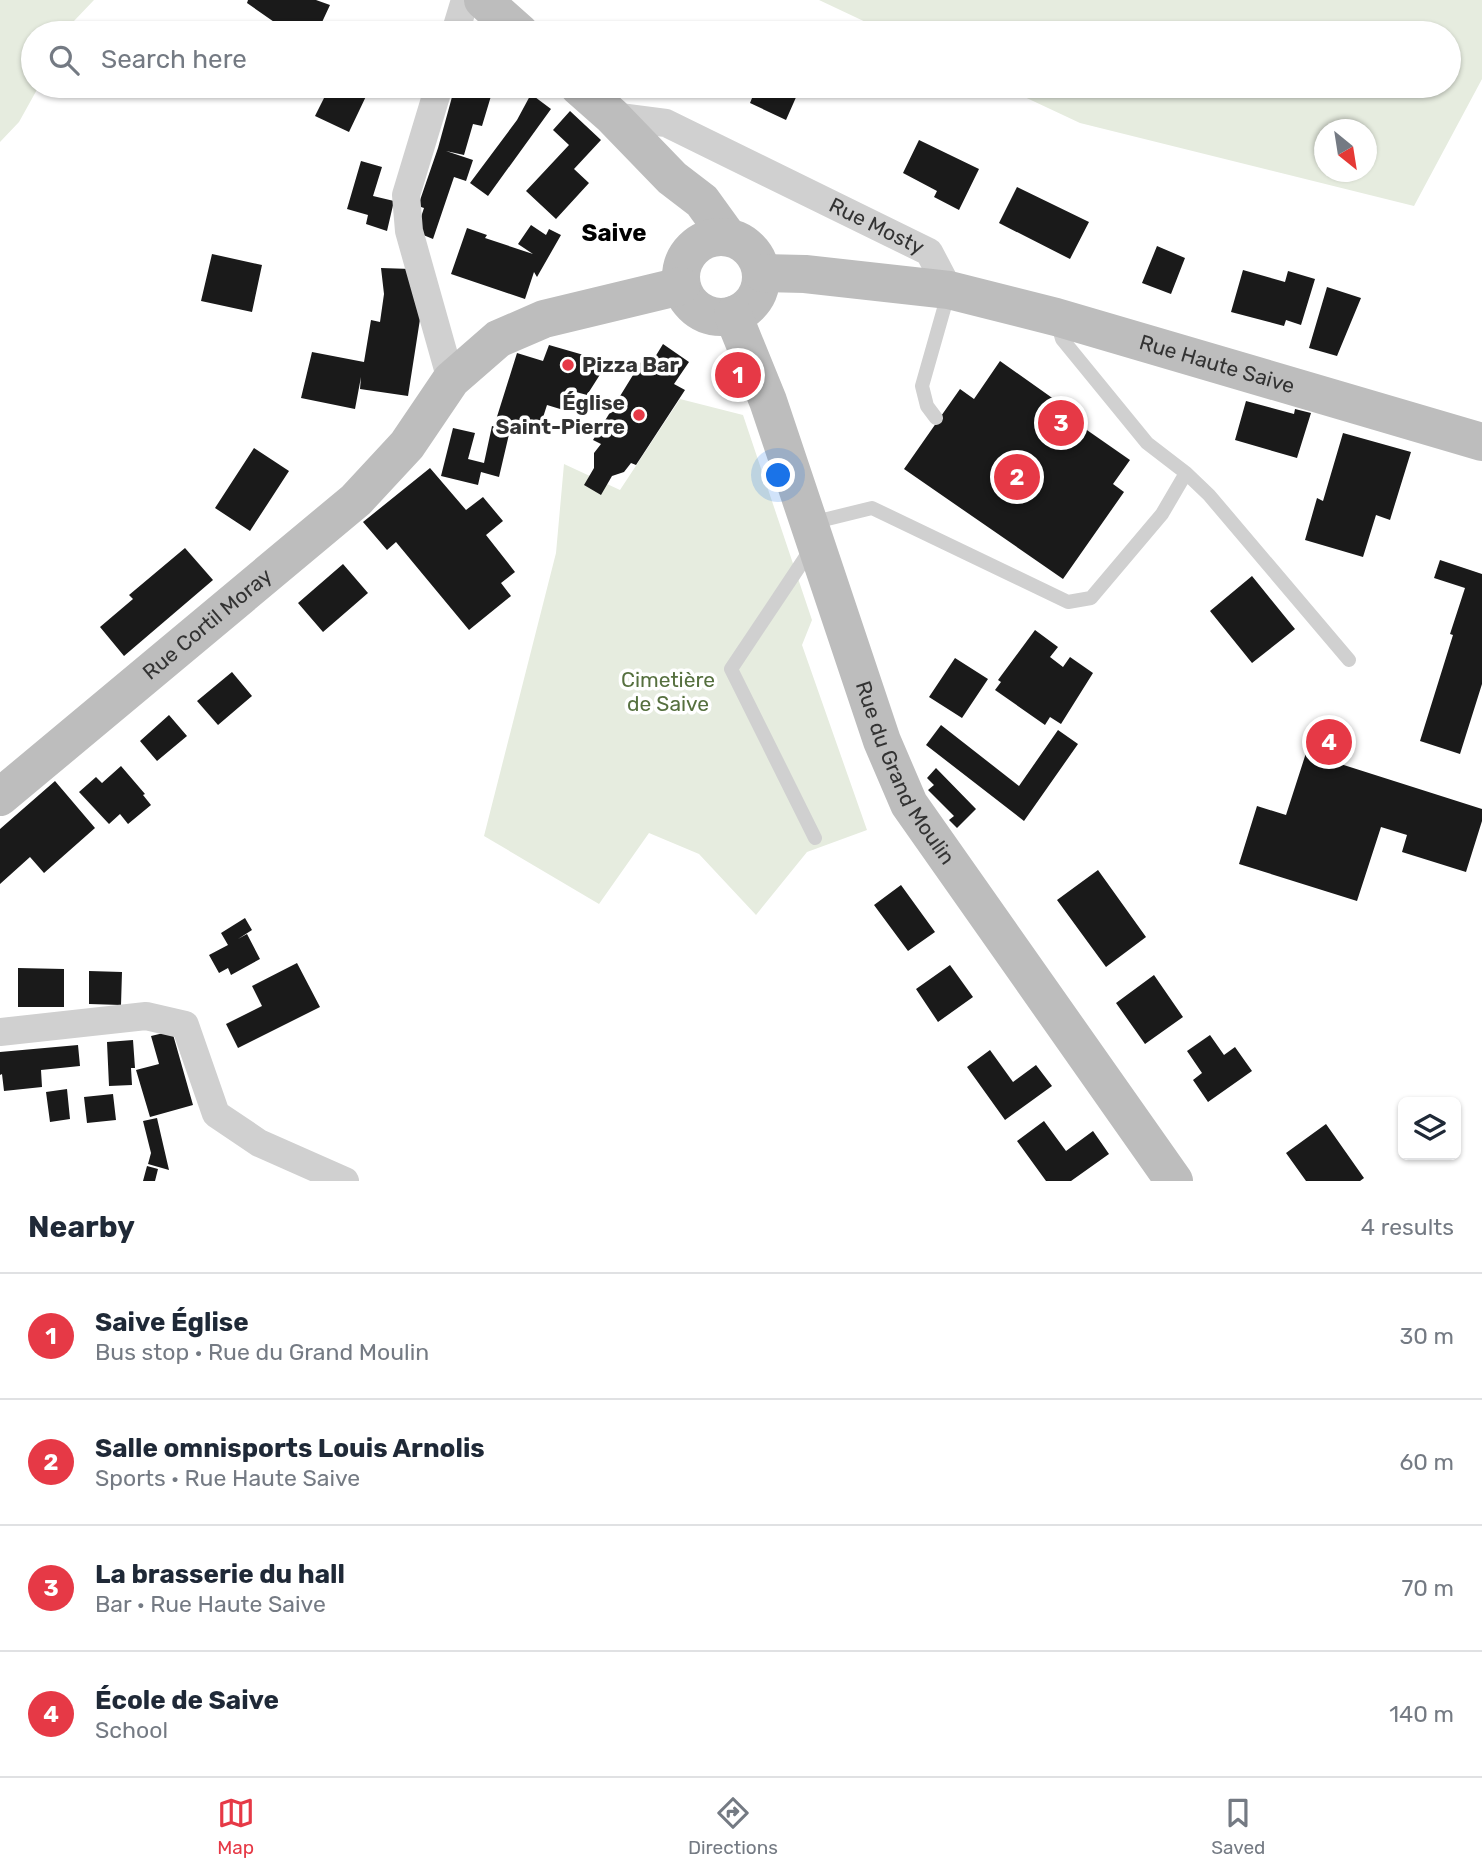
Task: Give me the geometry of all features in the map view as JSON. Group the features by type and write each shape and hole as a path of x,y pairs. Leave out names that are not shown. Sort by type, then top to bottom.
{"street":[{"path":"459,21 465,0"},
{"path":"483,0 507,21"},
{"path":"435,98 406,195 408,231 451,380 498,339 544,319 681,286"},
{"path":"592,98 672,178 686,212 711,242"},
{"name":"Rue Mosty","path":"612,116 666,123 929,251 949,290"},
{"path":"741,241 758,261 762,274 755,299 733,316 720,318 695,309 681,286 680,272 685,259 711,242 741,241"},
{"name":"Rue Mosty","path":"762,274 805,274 949,290"},
{"name":"Rue Haute Saive","path":"949,290 1056,317 1482,442"},
{"name":"Rue du Grand Moulin","path":"733,316 768,401 882,741 909,804 1174,1181"},
{"name":"Rue Cortil Moray","path":"0,797 356,500 407,445 451,380"},
{"path":"0,1032 146,1016 185,1025 216,1114 259,1143 345,1181"}],"lane":[{"path":"936,418 927,406 922,386 949,290"},
{"path":"1056,317 1062,339 1147,443 1209,495 1349,660"},
{"path":"815,838 731,669 813,532 872,508 1068,602 1091,598 1162,514 1186,473"}],"green space":[{"path":"0,0 94,0 74,21 21,21 21,98 32,98 19,122 0,142"},
{"path":"819,0 1482,0 1482,79 1414,206 1317,182 1377,182 1377,119 1314,119 1314,181 1080,123 1027,98 1461,98 1461,21 864,21"},
{"name":"Cimetière de Saive","path":"680,399 743,415 812,620 802,645 867,830 807,852 756,915 699,854 649,833 599,904 484,836 556,553 564,464 620,490"}],"building":[{"path":"248,0 316,0 330,5 323,21 273,21 247,3"},
{"path":"324,98 365,98 349,132 315,116"},
{"path":"452,98 490,98 482,126 473,124 464,155 446,151 473,160 466,181 454,177 433,239 416,232 424,208 418,206"},
{"path":"529,98 536,98 551,109 488,196 470,183 517,120"},
{"path":"752,98 796,98 786,120 750,103"},
{"path":"570,111 601,140 574,169 589,183 556,219 526,191 569,145 553,130"},
{"path":"919,140 979,169 959,210 934,197 937,191 903,173"},
{"path":"361,161 382,167 373,196 394,201 387,231 366,224 368,215 347,209"},
{"path":"1017,187 1089,222 1070,259 999,223"},
{"path":"531,225 546,235 549,229 561,235 537,277 534,272 525,299 451,274 467,228 487,235 485,238 533,254 518,244"},
{"path":"1157,246 1185,258 1171,294 1142,283"},
{"path":"212,254 262,265 252,312 201,301"},
{"path":"381,268 411,269 423,300 408,396 360,389 361,377 355,409 301,398 312,352 364,362 371,320 380,322 384,294"},
{"path":"1243,270 1285,282 1288,271 1315,279 1301,325 1286,320 1284,326 1231,312"},
{"path":"1327,287 1361,298 1337,356 1309,348"},
{"name":"Église Saint-Pierre","path":"663,344 689,362 674,384 685,390 636,465 631,463 624,472 612,476 601,495 584,485 594,468 594,453 601,444 593,440 641,362 649,367"},
{"path":"549,345 608,362 587,395 576,392 570,412 547,405 537,436 495,423 517,353 543,361"},
{"path":"1000,361 1065,407 1061,412 1130,460 1113,484 1124,492 1063,579 904,469 960,389 974,399"},
{"path":"1246,401 1294,414 1295,409 1311,413 1297,458 1235,440"},
{"path":"492,426 510,430 499,477 481,472 478,485 441,476 453,428 475,433 468,459 484,463"},
{"path":"1343,433 1411,452 1390,520 1376,515 1363,557 1305,540 1317,498 1323,501"},
{"path":"254,448 289,471 250,531 215,508"},
{"path":"430,468 466,510 483,497 503,521 486,535 515,572 501,583 511,596 469,630 396,542 387,550 363,522"},
{"path":"185,548 213,580 124,656 100,627 133,599 129,595"},
{"path":"1440,560 1482,574 1482,684 1460,754 1420,741 1465,588 1434,578"},
{"path":"343,564 368,593 323,632 298,603"},
{"path":"1252,576 1295,629 1252,663 1210,611"},
{"path":"1035,630 1058,647 1050,657 1063,667 1070,657 1093,673 1061,724 1050,717 1045,725 995,690 1001,682 998,680"},
{"path":"955,658 988,679 962,718 929,697"},
{"path":"232,672 252,696 218,725 197,701"},
{"path":"169,715 187,736 157,761 140,741"},
{"path":"941,725 1019,786 1058,730 1078,744 1024,821 926,745"},
{"path":"1306,753 1482,809 1482,821 1466,872 1402,852 1407,835 1381,827 1357,901 1239,864 1257,806 1286,815"},
{"path":"121,766 151,805 128,824 120,814 109,824 79,792 96,777 102,783"},
{"path":"936,768 976,809 957,828 949,820 954,816 928,790 934,785 927,778"},
{"path":"55,781 95,828 44,873 30,857 0,884 0,829"},
{"path":"1098,870 1146,937 1106,967 1057,900"},
{"path":"901,885 935,932 908,951 874,905"},
{"path":"245,918 252,930 238,939 247,934 260,959 231,975 228,968 219,973 209,955 228,945 221,933"},
{"path":"297,963 320,1007 238,1048 226,1024 262,1006 252,986"},
{"path":"950,965 973,997 938,1022 916,989"},
{"path":"18,968 64,969 64,1007 18,1007"},
{"path":"89,971 122,972 121,1005 89,1004"},
{"path":"1154,975 1183,1017 1145,1044 1116,1003"},
{"path":"172,1031 193,1105 150,1117 136,1070 159,1064 151,1036"},
{"path":"1210,1035 1224,1055 1235,1047 1252,1071 1208,1102 1193,1080 1202,1073 1187,1051"},
{"path":"133,1040 135,1068 131,1068 132,1085 109,1086 107,1042"},
{"path":"78,1045 80,1066 41,1070 42,1087 4,1091 2,1074 0,1075 0,1052"},
{"path":"990,1050 1013,1082 1036,1065 1052,1086 1005,1120 967,1067"},
{"path":"67,1089 70,1119 50,1122 46,1092"},
{"path":"113,1094 116,1120 87,1123 84,1097"},
{"path":"157,1118 169,1170 148,1164 151,1153 143,1121"},
{"path":"1044,1121 1066,1151 1093,1131 1109,1154 1071,1181 1046,1181 1017,1141"},
{"path":"1326,1124 1364,1178 1360,1181 1306,1181 1286,1153"},
{"path":"147,1166 158,1169 155,1181 143,1181"}],"place":[{"name":"Pizza Bar","path":"568,365"},
{"name":"Saive Église","path":"738,375"},
{"name":"Église Saint-Pierre","path":"639,415"},
{"name":"La brasserie du hall","path":"1061,423"},
{"name":"Salle omnisports Louis Arnolis","path":"1017,477"},
{"name":"École de Saive","path":"1329,742"}],"district":[{"name":"Saive","path":"614,233"}]}
